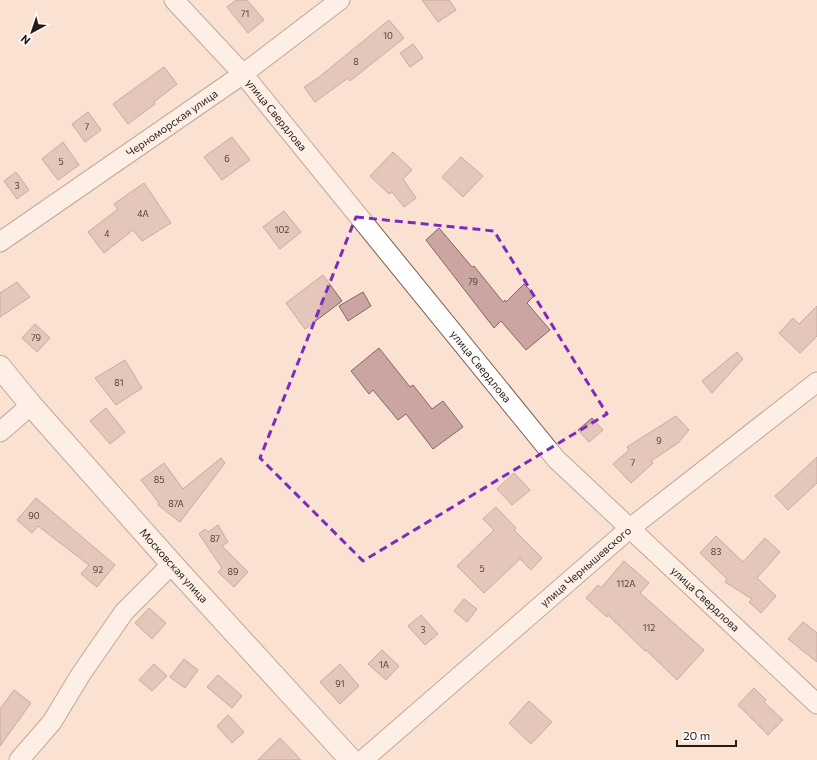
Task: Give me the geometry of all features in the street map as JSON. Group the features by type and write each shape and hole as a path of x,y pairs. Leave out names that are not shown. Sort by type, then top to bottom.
{"street":[{"name":"улица Свердлова","path":"174,0 243,74 556,459 817,704"},
{"name":"Черноморская улица","path":"0,242 243,74 340,0"},
{"name":"Московская улица","path":"0,368 172,564 351,760"},
{"name":"улица Чернышевского","path":"363,760 629,528 817,382"},
{"path":"0,432 31,405"},
{"path":"19,760 52,722 81,674 124,612 172,564"}],"highlighted area":[{"path":"356,217 494,231 607,414 363,561 260,458"}],"building":[{"path":"236,0 247,0 264,20 248,33 227,7"},
{"path":"422,0 449,0 456,10 438,22"},
{"path":"389,20 404,38 350,81 348,78 315,102 304,87 318,78"},
{"path":"413,44 423,58 410,67 400,53"},
{"path":"164,67 177,84 154,102 155,104 128,124 113,104"},
{"path":"88,112 101,130 85,142 72,124"},
{"path":"232,137 250,160 222,180 204,157"},
{"path":"63,142 79,165 58,180 42,159"},
{"path":"393,152 412,170 403,179 416,198 404,207 392,192 389,194 370,176"},
{"path":"461,157 483,176 463,197 442,177"},
{"path":"16,172 29,190 17,199 4,181"},
{"path":"144,183 171,223 142,241 133,230 104,253 88,232 118,209 114,204"},
{"path":"284,211 301,232 280,249 263,227"},
{"path":"439,228 472,267 474,266 503,302 505,300 506,302 524,284 535,295 527,303 550,330 526,350 501,321 494,328 426,240"},
{"path":"323,275 342,301 305,329 286,303"},
{"path":"17,282 30,297 0,317 0,293"},
{"path":"363,292 371,306 348,321 339,306"},
{"path":"817,306 817,336 800,353 779,333 793,318 799,324"},
{"path":"35,324 50,338 37,352 22,338"},
{"path":"379,348 410,387 413,385 432,409 443,401 463,427 433,449 406,414 398,420 373,390 369,394 351,371"},
{"path":"737,352 743,359 712,393 702,381"},
{"path":"125,360 142,388 116,405 95,378"},
{"path":"106,408 125,432 110,444 90,421"},
{"path":"676,416 689,430 678,443 651,461 653,463 631,483 613,464 629,450 627,447"},
{"path":"592,418 603,430 589,442 578,430"},
{"path":"817,457 817,483 788,510 775,496"},
{"path":"221,458 225,463 180,522 158,505 159,503 141,480 164,463 183,489"},
{"path":"514,473 530,490 512,505 497,489"},
{"path":"36,498 115,565 97,587 81,574 89,565 38,526 32,533 17,520"},
{"path":"496,507 516,528 514,530 542,558 531,570 520,559 484,593 457,566 494,530 483,519"},
{"path":"218,525 228,542 222,546 248,572 234,587 218,572 222,568 199,534 205,529 208,532"},
{"path":"716,536 743,562 765,538 780,552 757,578 776,596 761,613 749,602 752,599 725,582 727,579 700,553"},
{"path":"624,561 649,583 640,593 704,650 677,680 608,615 607,617 586,598 598,585 601,588"},
{"path":"464,599 477,609 467,622 454,611"},
{"path":"149,608 166,623 152,639 135,623"},
{"path":"421,615 438,634 425,645 408,626"},
{"path":"803,622 817,633 817,662 788,639"},
{"path":"382,650 399,666 386,680 368,664"},
{"path":"184,659 198,670 185,688 170,677"},
{"path":"154,664 167,676 152,691 139,680"},
{"path":"340,664 359,686 340,704 320,682"},
{"path":"218,675 242,696 232,708 207,687"},
{"path":"754,688 766,700 764,702 783,720 768,735 738,705"},
{"path":"14,690 31,703 0,746 0,709"},
{"path":"529,701 552,722 531,744 509,723"},
{"path":"228,715 244,732 232,743 217,726"},
{"path":"280,738 301,760 258,760"}]}
